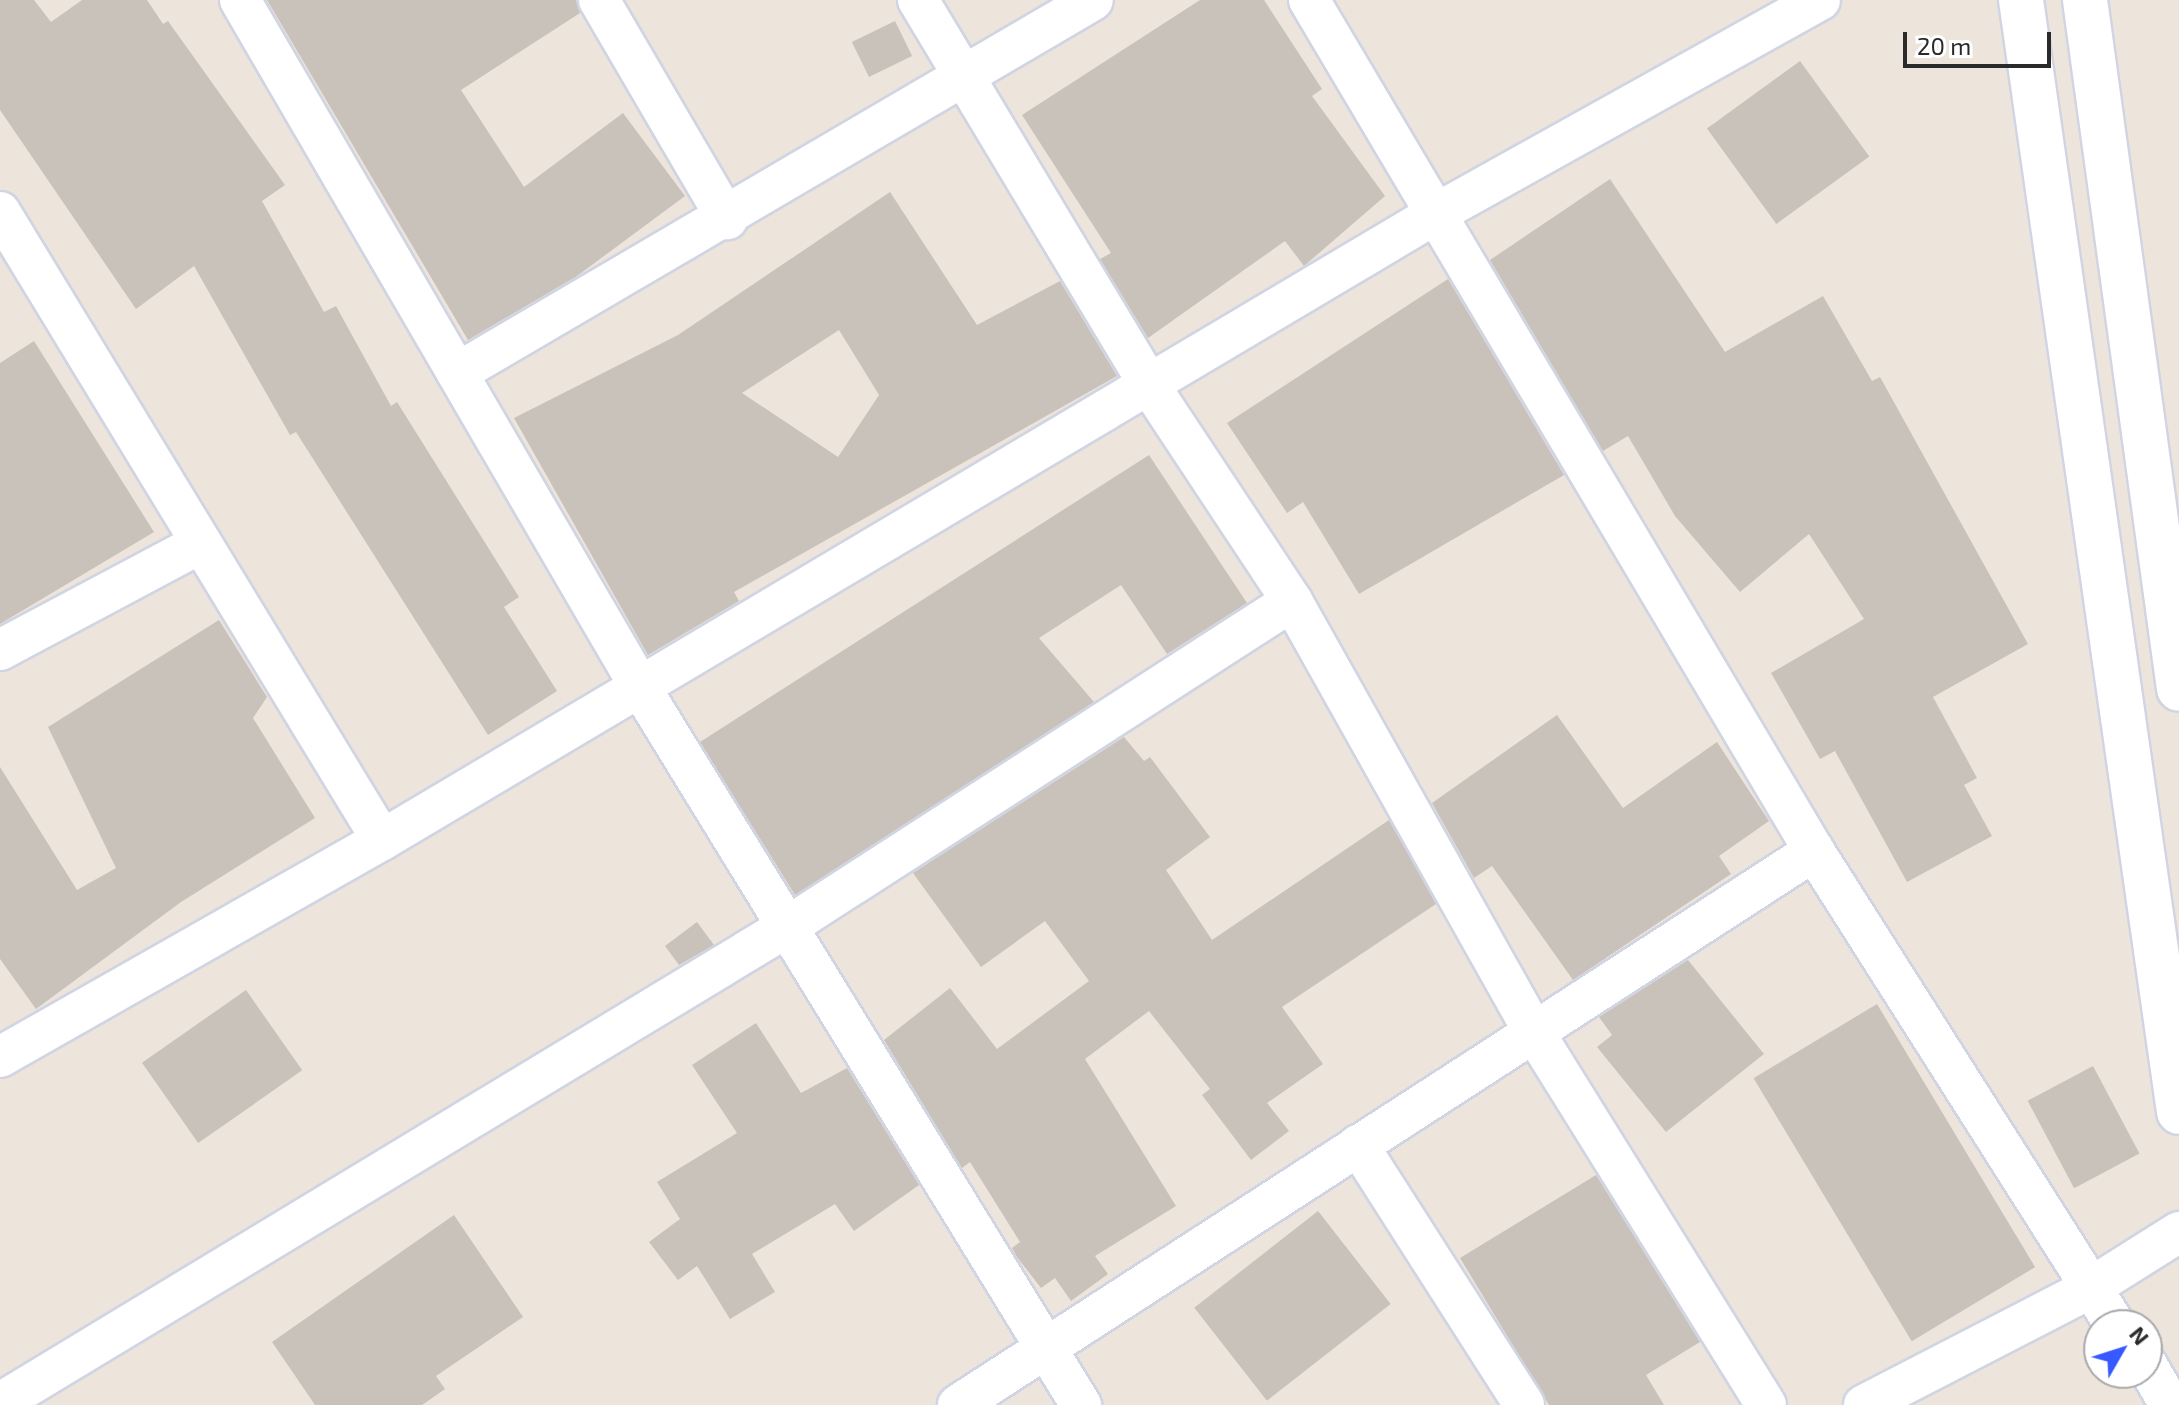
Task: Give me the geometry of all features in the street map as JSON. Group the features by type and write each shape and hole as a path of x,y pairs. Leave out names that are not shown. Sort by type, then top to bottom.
{"main road":[{"path":"2021,0 2179,1112"},
{"path":"2085,0 2179,689"}],"street":[{"path":"240,0 640,687 1081,1405"},
{"path":"599,0 727,219"},
{"path":"918,0 1149,385 1292,601 1534,1032 1766,1405"},
{"path":"457,373 727,219 1093,0"},
{"path":"1309,0 1439,212 1814,851 2087,1290 2102,1309"},
{"path":"0,1057 382,840 1439,212 1820,0"},
{"path":"0,212 382,840"},
{"path":"0,650 201,543"},
{"path":"0,1403 787,927 1292,601"},
{"path":"958,1405 1814,851"},
{"path":"1358,1145 1524,1405"},
{"path":"1864,1405 2087,1290 2179,1232"}],"building":[{"path":"0,0 34,0 51,22 82,0 147,0 163,24 168,21 285,185 262,201 324,312 336,306 391,406 397,402 519,597 504,607 557,691 488,735 296,432 290,435 194,266 136,309 0,110"},
{"path":"267,0 576,0 580,13 461,90 524,187 623,113 685,196 577,276 468,340"},
{"path":"1200,0 1264,0 1322,89 1312,96 1385,196 1304,266 1285,241 1148,338 1100,259 1111,253 1022,115"},
{"path":"895,21 912,56 869,77 852,42"},
{"path":"1800,61 1869,156 1776,224 1707,129"},
{"path":"1610,179 1725,352 1823,296 1872,381 1880,377 2028,644 1933,697 1977,778 1964,785 1992,836 1907,882 1835,751 1820,759 1771,673 1864,619 1809,534 1740,592 1675,516 1628,436 1603,451 1490,260"},
{"path":"890,192 977,325 1060,281 1117,376 734,592 739,601 648,655 514,418 678,335","holes":["839,330 879,395 838,457 742,393"]},
{"path":"1448,279 1564,475 1359,594 1303,502 1287,513 1227,423"},
{"path":"34,341 154,532 0,624 0,363"},
{"path":"1149,455 1247,603 1167,654 1121,585 1039,638 1094,702 795,895 700,742"},
{"path":"219,620 267,697 253,718 315,818 181,902 36,1009 0,959 0,767 77,890 116,868 48,727"},
{"path":"1557,715 1623,808 1717,742 1769,821 1719,856 1731,874 1573,980 1492,866 1474,878 1432,803"},
{"path":"1124,737 1144,761 1150,757 1210,837 1166,870 1212,940 1389,820 1436,904 1282,1007 1323,1064 1267,1103 1289,1131 1251,1160 1202,1095 1210,1089 1149,1011 1085,1059 1176,1206 1095,1256 1108,1274 1071,1301 1055,1278 1041,1288 1017,1257 1012,1248 1020,1242 970,1162 962,1168 884,1040 950,988 997,1049 1089,981 1045,921 981,967 913,873"},
{"path":"697,922 714,945 679,965 665,946"},
{"path":"1688,960 1764,1054 1666,1132 1597,1047 1612,1035 1599,1017"},
{"path":"246,990 302,1070 198,1143 142,1063"},
{"path":"1877,1004 2035,1267 1912,1341 1754,1078"},
{"path":"756,1023 801,1093 847,1068 919,1185 854,1231 835,1204 752,1254 775,1292 730,1319 697,1266 678,1280 649,1242 680,1219 657,1182 737,1133 692,1065"},
{"path":"2093,1066 2139,1153 2074,1188 2028,1101"},
{"path":"1596,1175 1700,1342 1646,1375 1664,1405 1549,1405 1460,1258"},
{"path":"1318,1211 1391,1304 1267,1401 1194,1308"},
{"path":"454,1215 523,1317 436,1376 445,1389 422,1405 315,1405 272,1342"}]}
